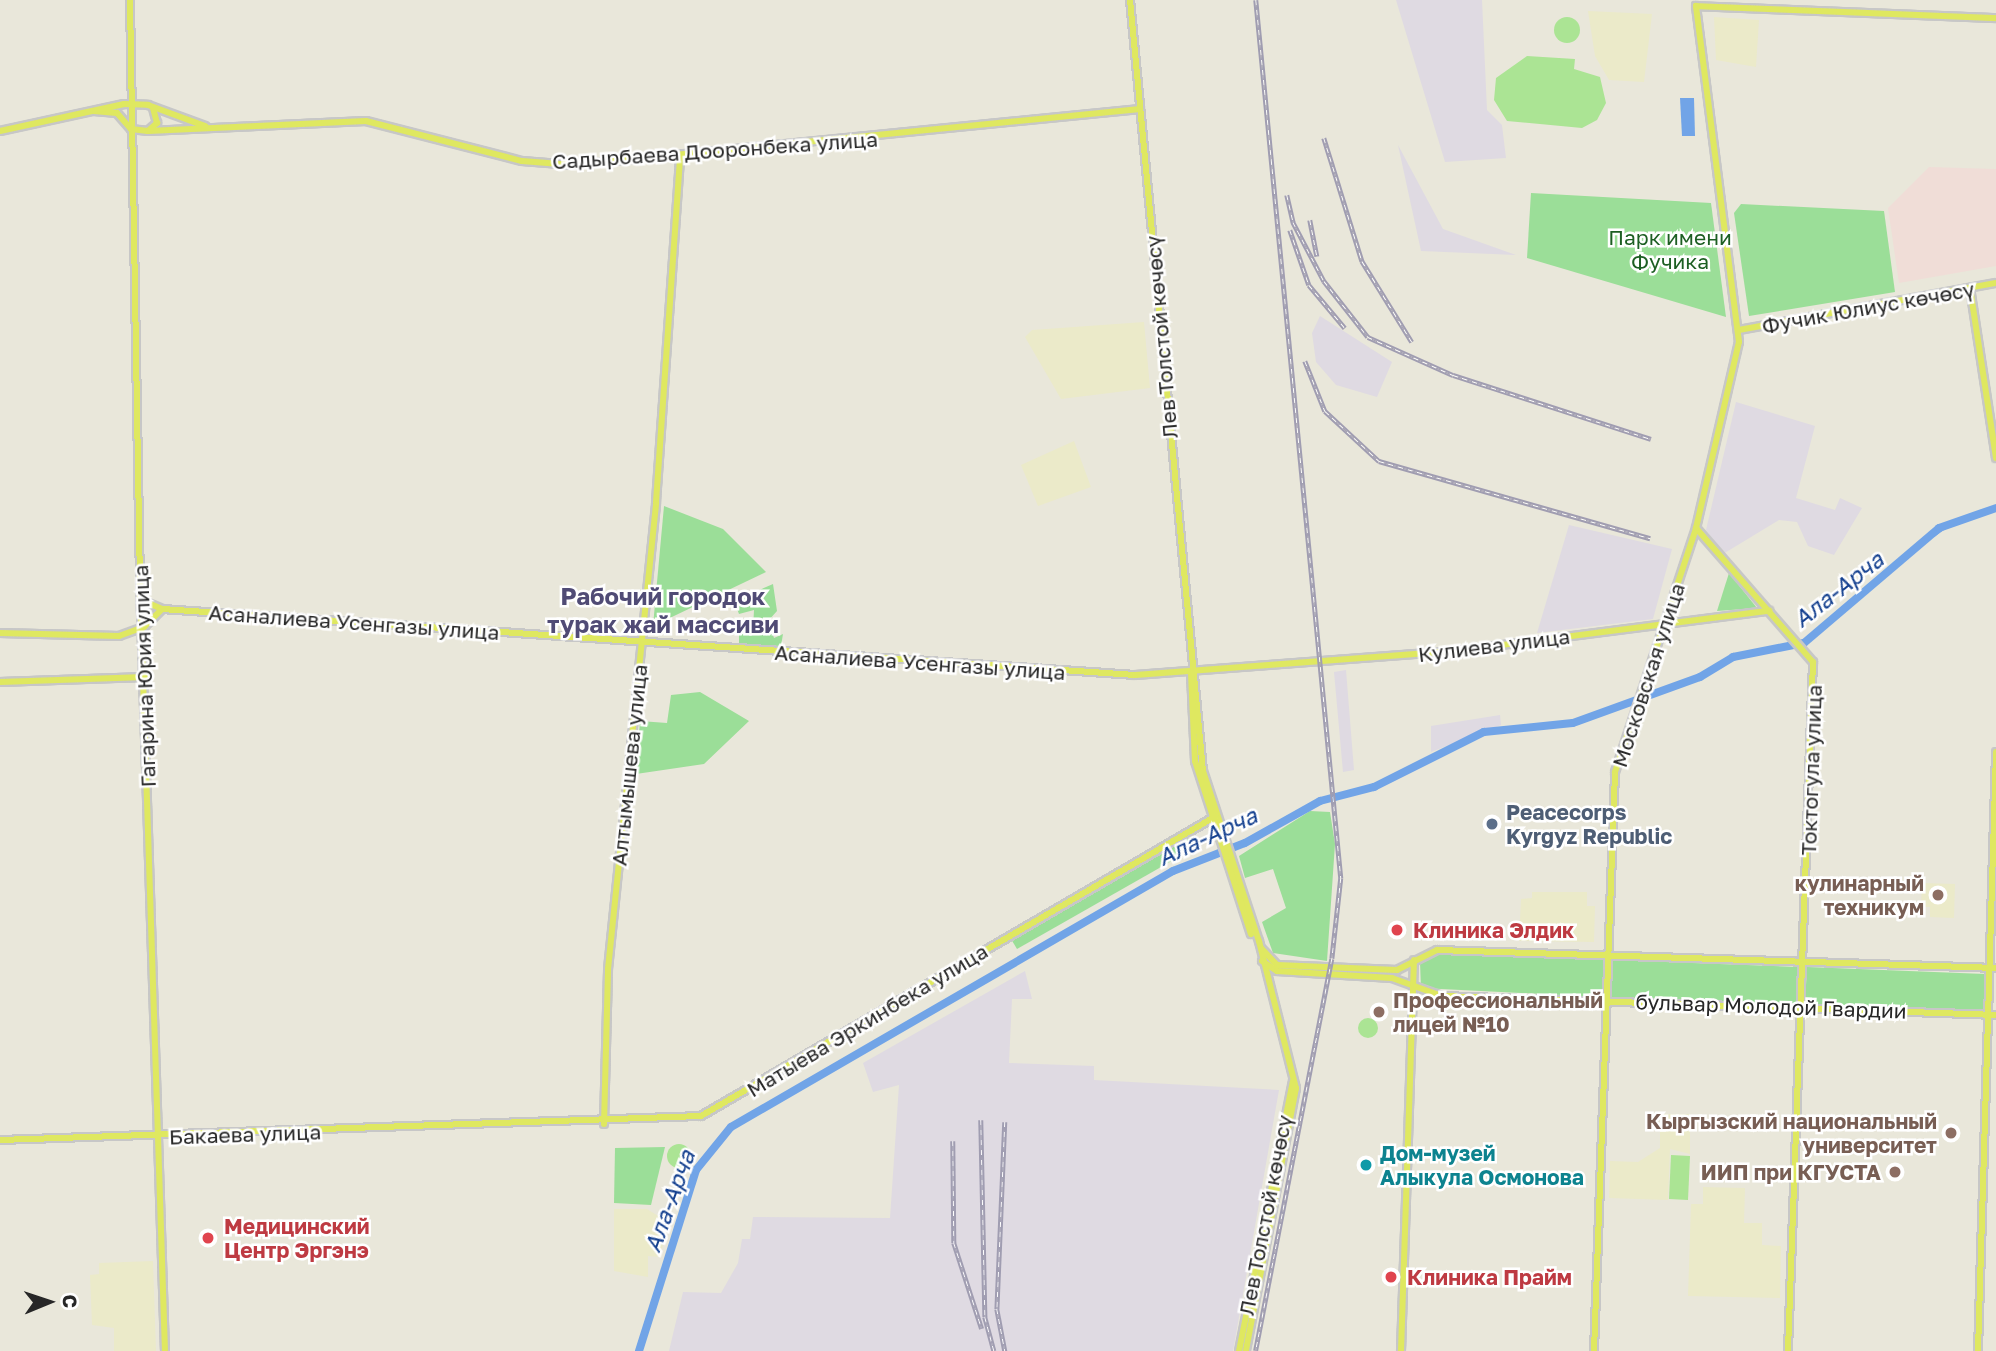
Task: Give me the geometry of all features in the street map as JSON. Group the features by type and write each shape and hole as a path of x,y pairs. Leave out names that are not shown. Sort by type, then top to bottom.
{"main road":[{"name":"Гагарина Юрия улица","path":"130,0 141,600 144,627 165,1351"},
{"name":"Лев Толстой көчөсү","path":"1130,0 1191,673 1195,761 1261,960 1293,1081 1246,1351"},
{"name":"Московская улица","path":"1594,1351 1615,772 1696,528 1739,330 1696,6 1996,18"},
{"name":"Садырбаева Дооронбека улица","path":"94,111 130,104 148,105 210,128"},
{"path":"148,105 158,118 148,131"},
{"name":"Садырбаева Дооронбека улица","path":"94,111 117,113 131,129 148,131 366,121 555,165 680,156 1140,109"},
{"path":"0,131 94,111"},
{"name":"Алтымышева улица","path":"604,1124 608,969 643,642 680,156"},
{"name":"Фучик Юлиус көчөсү","path":"1739,330 1996,283"},
{"path":"1969,288 1996,458"},
{"name":"Токтогула улица","path":"1696,528 1806,649 1814,674 1788,1351"},
{"name":"Асаналиева Усенгазы улица","path":"141,600 162,609 1117,674 1191,673 1323,664"},
{"path":"0,633 119,636 144,627 162,609"},
{"name":"Кулиева улица","path":"1323,664 1769,611"},
{"path":"0,682 145,677"},
{"path":"1978,1351 1992,1015 1996,752"},
{"name":"Матыева Эркинбека улица","path":"490,1126 604,1124 683,1119 716,1110 1214,817"},
{"name":"Лев Толстой көчөсү","path":"1228,860 1259,941 1261,960"},
{"path":"1259,941 1275,969"},
{"path":"1261,960 1275,969 1387,971 1437,950 1993,968"},
{"path":"1401,1351 1415,960"},
{"path":"1267,984 1275,969"},
{"name":"бульвар Молодой Гвардии","path":"1275,969 1378,976 1442,996 1801,1006 1992,1015"},
{"name":"Лев Толстой көчөсү","path":"1239,1351 1293,1081"},
{"name":"Бакаева улица","path":"0,1140 490,1126"}],"shaded area":[{"path":"1396,0 1482,0 1487,110 1502,125 1506,158 1445,162"},
{"path":"1588,11 1652,14 1644,82 1609,80 1595,56"},
{"path":"1714,17 1759,20 1756,67 1716,60"},
{"path":"1398,145 1443,229 1516,255 1421,251"},
{"path":"1929,167 1996,169 1996,266 1899,283 1888,208"},
{"path":"1320,316 1392,362 1377,397 1336,385 1316,362 1312,333"},
{"path":"1144,322 1150,388 1061,399 1025,337 1032,330"},
{"path":"1736,402 1815,426 1796,498 1835,510 1840,498 1862,508 1834,555 1808,546 1797,522 1779,520 1723,554 1706,530"},
{"path":"1074,441 1091,487 1038,506 1021,465"},
{"path":"1569,525 1672,549 1653,619 1537,633"},
{"path":"1346,670 1354,770 1343,772 1334,672"},
{"path":"1500,715 1501,725 1431,752 1431,726"},
{"name":"кулинарный техникум","path":"1922,883 1955,884 1954,918 1930,917 1930,907 1921,907"},
{"path":"1532,892 1587,892 1587,906 1595,906 1594,942 1519,941 1521,899 1532,898"},
{"path":"1025,971 1032,999 1012,999 1009,1063 1094,1066 1094,1080 1279,1090 1233,1351 669,1351 683,1292 721,1293 738,1263 742,1239 750,1239 753,1217 890,1218 899,1085 873,1092 863,1063"},
{"path":"1660,1114 1690,1114 1690,1154 1670,1149 1668,1200 1609,1198 1610,1161 1638,1162 1660,1148"},
{"path":"1703,1187 1745,1188 1744,1223 1762,1223 1762,1245 1781,1246 1780,1298 1688,1296 1691,1204 1703,1204"},
{"path":"614,1209 647,1209 668,1222 660,1257 648,1256 648,1277 614,1271"},
{"path":"153,1261 156,1351 114,1351 114,1328 92,1325 90,1275 99,1274 99,1263"}],"green space":[{"path":"1567,17 1576,21 1580,30 1576,39 1567,43 1558,39 1554,30 1558,21"},
{"path":"1527,56 1575,59 1574,69 1600,77 1606,103 1597,120 1582,128 1507,121 1494,100 1496,78"},
{"name":"Парк имени Фучика","path":"1531,193 1711,203 1726,317 1527,258"},
{"name":"Парк имени Фучика","path":"1741,204 1884,211 1895,292 1749,316 1734,213"},
{"path":"664,506 723,529 766,572 653,626"},
{"path":"1729,573 1757,608 1717,611"},
{"path":"773,584 777,611 768,621 774,638 783,634 781,646 739,644 739,633 753,629 754,610 739,614 734,601"},
{"path":"700,692 749,721 704,764 636,774 640,721 667,723 671,695"},
{"path":"1310,811 1330,812 1335,844 1327,961 1273,953 1262,922 1286,908 1273,869 1245,878 1239,856"},
{"path":"1191,834 1198,846 1017,949 1011,939"},
{"path":"1434,954 1604,960 1602,997 1421,988 1420,962"},
{"path":"1612,960 1798,967 1797,1004 1611,998"},
{"path":"1807,967 1985,974 1984,1011 1805,1004"},
{"path":"1368,1018 1375,1021 1378,1028 1375,1035 1368,1038 1361,1035 1358,1028 1361,1021"},
{"path":"679,1144 687,1148 691,1156 687,1164 679,1168 671,1164 667,1156 671,1148"},
{"path":"665,1147 651,1205 614,1203 615,1148"},
{"path":"1671,1155 1690,1156 1688,1200 1669,1199"}],"water":[{"path":"1680,98 1694,98 1695,136 1682,136"}],"waterway":[{"name":"Ала-Арча","path":"639,1351 696,1170 731,1127 1173,871 1245,843 1320,801 1374,787 1484,732 1573,723 1700,677 1733,657 1804,643 1939,528 1996,508"},
{"name":"Ала-Арча","path":"1934,536 1956,520"}],"railway":[{"path":"1256,0 1341,878 1332,959 1256,1351"},
{"path":"1324,138 1362,261 1412,342"},
{"path":"1287,195 1293,222 1324,281 1368,337 1453,375 1651,439"},
{"path":"1310,220 1317,256"},
{"path":"1290,230 1309,285 1345,328"},
{"path":"1305,361 1325,411 1379,461 1650,538"},
{"path":"981,1120 985,1317 994,1351"},
{"path":"1005,1122 997,1309 1005,1351"},
{"path":"953,1141 954,1243 982,1329"}],"place":[{"name":"Peacecorps Kyrgyz Republic","path":"1492,824"},
{"name":"кулинарный техникум","path":"1938,895"},
{"name":"Клиника Элдик","path":"1397,930"},
{"name":"Профессиональный лицей №10","path":"1379,1012"},
{"name":"Кыргызский национальный университет","path":"1951,1133"},
{"name":"Дом-музей Алыкула Осмонова","path":"1366,1165"},
{"name":"ИИП при КГУСТА","path":"1895,1172"},
{"name":"Медицинский Центр Эргэнэ","path":"208,1238"},
{"name":"Клиника Прайм","path":"1391,1277"}],"district":[{"name":"Рабочий городок турак жай массиви","path":"663,610"}]}
